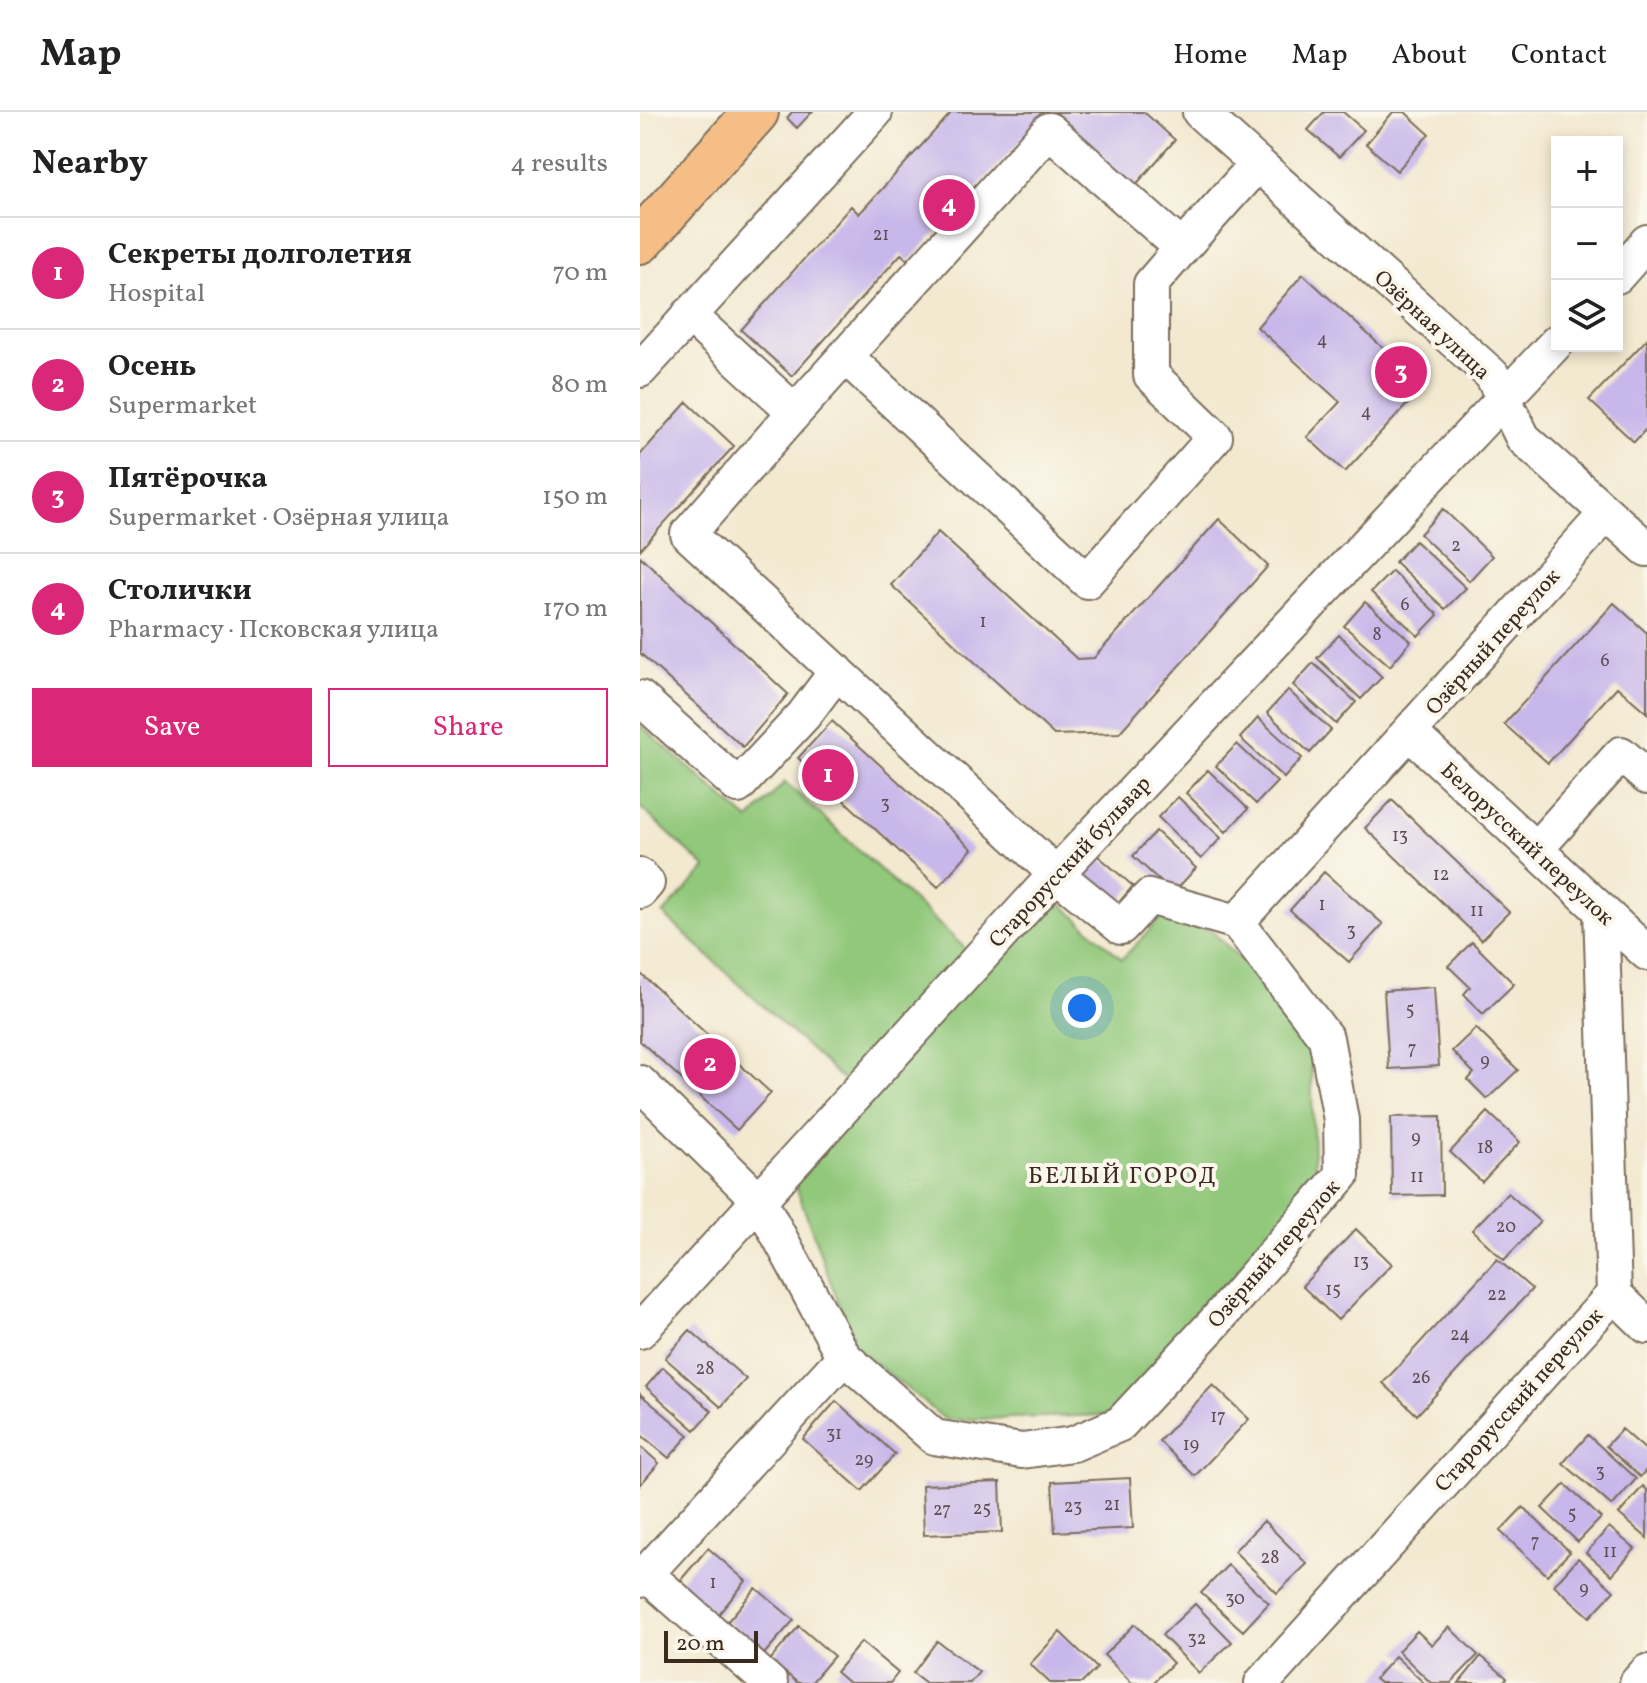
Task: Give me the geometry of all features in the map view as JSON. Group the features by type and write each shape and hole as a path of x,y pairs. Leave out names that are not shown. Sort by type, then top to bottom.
{"main road":[{"path":"640,241 756,112"}],"street":[{"path":"640,370 875,112"},
{"name":"Озёрная улица","path":"1200,112 1492,375 1523,438 1633,529"},
{"path":"1182,248 1049,130 688,534 1056,874 1121,927 1149,897 1237,922"},
{"path":"845,356 1087,581 1215,437 1151,375 1151,284 1257,164"},
{"path":"1623,269 1647,242"},
{"path":"689,315 795,412"},
{"name":"Старорусский бульвар","path":"640,1331 1056,874 1551,348"},
{"name":"Озёрный переулок","path":"844,1357 934,1437 1022,1451 1073,1444 1120,1424 1215,1322 1342,1175 1341,1120 1326,1038 1237,922 1410,733 1633,529"},
{"path":"640,698 738,786 804,715 837,671"},
{"name":"Белорусский переулок","path":"1410,733 1647,953"},
{"path":"1536,849 1621,754 1647,777"},
{"path":"640,876 647,883 640,891"},
{"name":"Старорусский переулок","path":"1262,1683 1614,1294 1601,910"},
{"path":"640,1083 760,1201 844,1357 643,1577 770,1683"},
{"path":"1614,1294 1647,1326"},
{"path":"1637,1683 1647,1672"}],"green space":[{"path":"640,725 749,820 785,782 978,960 1044,888 1122,959 1161,918 1211,930 1310,1030 1315,1187 1110,1415 946,1420 854,1346 790,1170 857,1093 663,914 706,868 640,807"}],"building":[{"path":"792,112 812,112 797,128 787,118"},
{"path":"952,112 1047,112 909,261 901,254 792,376 741,330 851,206 859,214"},
{"path":"1049,112 1144,112 1175,140 1133,188"},
{"path":"1324,112 1343,112 1364,130 1339,157 1308,130"},
{"path":"1393,112 1405,112 1429,134 1397,171 1366,144"},
{"path":"1303,274 1424,386 1345,472 1307,437 1340,402 1257,327"},
{"path":"1647,339 1647,428 1634,442 1589,400"},
{"path":"687,402 734,446 640,550 640,455"},
{"path":"1443,509 1492,556 1469,581 1420,534"},
{"path":"1219,519 1268,566 1119,733 1054,735 891,585 938,532 1077,659 1094,658"},
{"path":"1415,541 1466,588 1445,609 1395,562"},
{"path":"640,556 788,694 743,747 640,653"},
{"path":"1392,571 1438,615 1418,636 1371,592"},
{"path":"1365,602 1411,641 1390,666 1344,626"},
{"path":"1614,603 1647,633 1647,713 1617,687 1548,763 1504,724"},
{"path":"1339,635 1382,677 1361,699 1317,658"},
{"path":"1313,663 1356,702 1336,724 1293,685"},
{"path":"1288,690 1331,730 1310,753 1267,713"},
{"path":"1258,718 1302,758 1284,778 1240,738"},
{"path":"832,721 972,849 938,887 798,758"},
{"path":"1237,744 1277,782 1256,804 1216,766"},
{"path":"1208,770 1248,809 1226,832 1186,793"},
{"path":"1178,797 1221,838 1201,859 1158,817"},
{"path":"1392,800 1509,912 1481,940 1365,828"},
{"path":"1156,831 1196,868 1173,893 1133,856"},
{"path":"1097,855 1133,886 1116,906 1080,875"},
{"path":"1324,872 1383,924 1349,962 1290,910"},
{"path":"1472,942 1514,984 1483,1014 1464,994 1470,987 1448,966"},
{"path":"640,973 771,1093 737,1130 640,1041"},
{"path":"1434,987 1439,1066 1389,1069 1384,991"},
{"path":"1476,1028 1518,1070 1487,1099 1468,1080 1474,1073 1452,1051"},
{"path":"1488,1112 1520,1142 1482,1182 1450,1152"},
{"path":"1441,1116 1442,1195 1392,1196 1391,1117"},
{"path":"1508,1193 1540,1222 1504,1260 1472,1230"},
{"path":"1356,1229 1392,1264 1338,1320 1302,1286"},
{"path":"1497,1259 1532,1289 1417,1415 1383,1383"},
{"path":"690,1330 746,1379 721,1407 665,1358"},
{"path":"663,1367 712,1411 695,1430 646,1387"},
{"path":"1213,1385 1249,1419 1195,1476 1159,1441"},
{"path":"640,1394 689,1435 669,1458 640,1434"},
{"path":"836,1401 895,1454 862,1491 803,1439"},
{"path":"1622,1429 1647,1451 1647,1469 1640,1477 1606,1446"},
{"path":"1588,1435 1636,1479 1612,1506 1563,1463"},
{"path":"640,1446 659,1463 640,1485"},
{"path":"1130,1478 1133,1528 1055,1532 1052,1482"},
{"path":"1000,1482 1002,1532 924,1535 922,1485"},
{"path":"1565,1484 1601,1518 1578,1542 1542,1508"},
{"path":"1643,1486 1647,1490 1647,1538 1619,1514"},
{"path":"1523,1507 1570,1552 1547,1575 1500,1531"},
{"path":"1264,1521 1307,1564 1277,1593 1234,1551"},
{"path":"1609,1527 1635,1549 1612,1575 1586,1553"},
{"path":"708,1548 746,1581 718,1615 679,1582"},
{"path":"1578,1558 1614,1591 1590,1617 1554,1585"},
{"path":"1228,1565 1269,1603 1243,1631 1201,1593"},
{"path":"756,1588 794,1620 764,1654 727,1622"},
{"path":"1195,1604 1232,1642 1199,1673 1162,1635"},
{"path":"1135,1624 1173,1663 1153,1683 1132,1683 1104,1655"},
{"path":"799,1626 834,1656 811,1683 798,1683 770,1660"},
{"path":"1449,1627 1478,1655 1451,1683 1431,1683 1398,1651 1417,1631 1432,1645"},
{"path":"1060,1632 1097,1668 1082,1683 1050,1683 1030,1664"},
{"path":"937,1641 979,1672 970,1683 926,1683 913,1673"},
{"path":"861,1642 898,1673 890,1683 849,1683 836,1672"},
{"path":"1395,1656 1424,1683 1380,1683 1375,1679"},
{"path":"1481,1656 1507,1678 1502,1683 1459,1683"}],"place":[{"name":"Столички","path":"949,205"},
{"name":"Пятёрочка","path":"1401,372"},
{"name":"Секреты долголетия","path":"828,775"},
{"name":"Осень","path":"710,1064"}],"district":[{"name":"БЕЛЫЙ ГОРОД","path":"1123,1175"}]}
